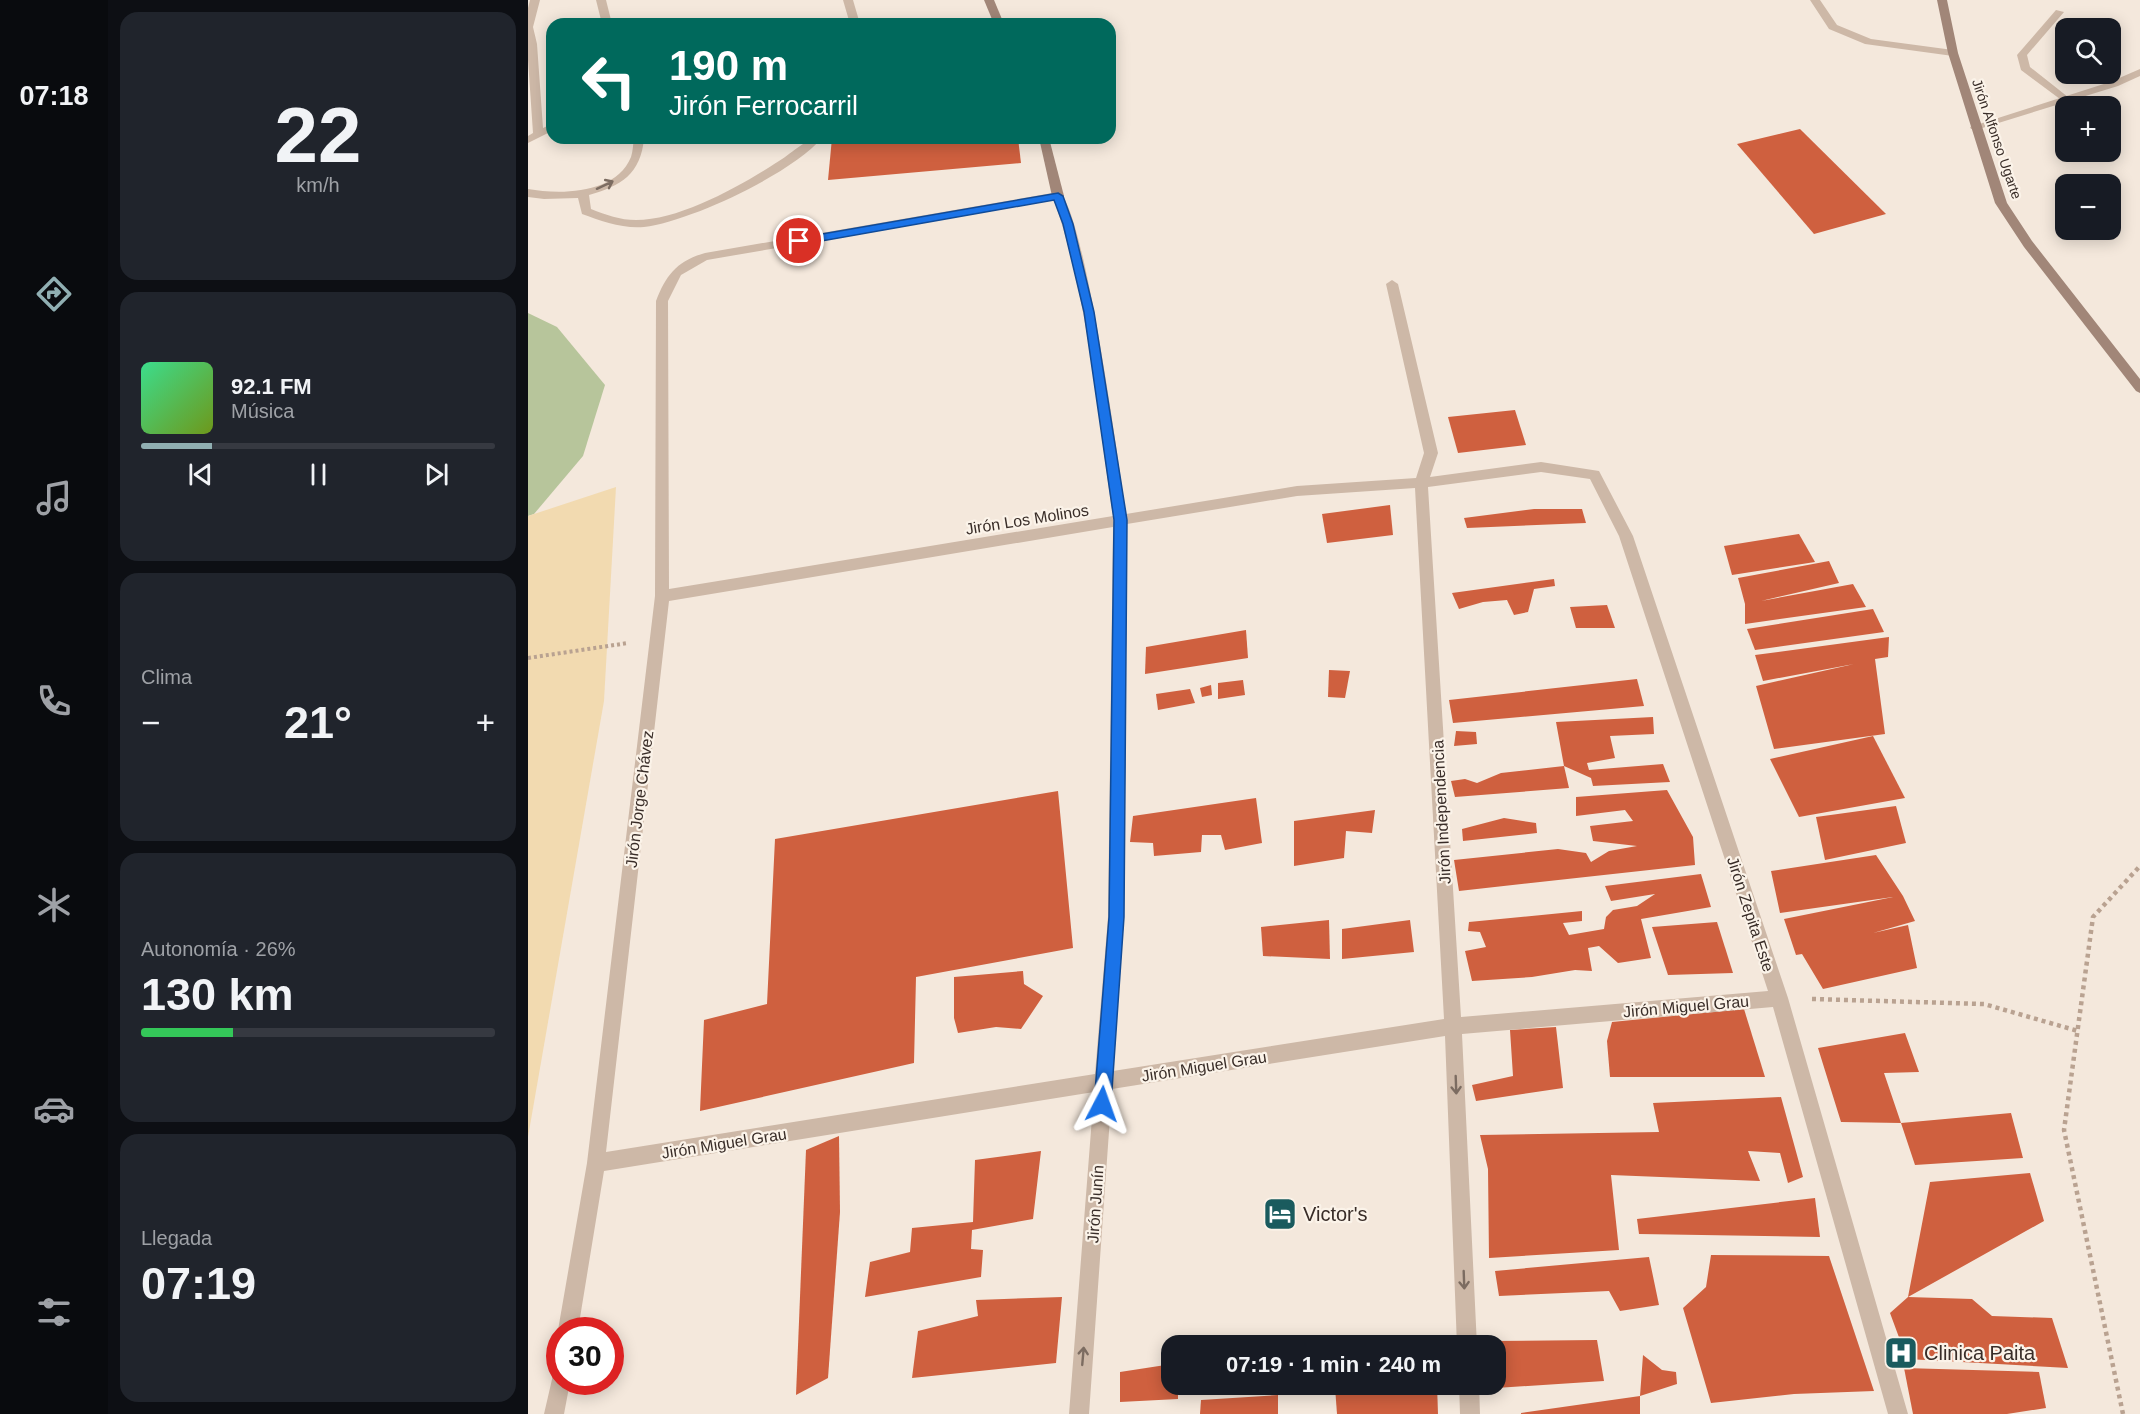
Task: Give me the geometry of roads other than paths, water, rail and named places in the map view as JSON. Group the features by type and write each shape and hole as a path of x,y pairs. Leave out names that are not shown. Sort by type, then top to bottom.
{"main road":[{"path":"989,0 996,18"},
{"name":"Jirón Alfonso Ugarte","path":"1942,0 1953,52 2001,203 2034,253 2140,388"},
{"name":"Jirón Junín","path":"1045,144 1058,196"}],"street":[{"path":"535,0 528,27 532,44 538,133"},
{"path":"601,0 606,18"},
{"path":"848,0 853,18"},
{"path":"1815,0 1833,27 1869,42 1953,52"},
{"path":"2059,12 2022,55 2025,68 2060,96"},
{"path":"2074,96 2114,84 2140,72"},
{"path":"1975,127 2055,102"},
{"path":"528,140 546,130"},
{"path":"528,193 560,197 583,194 605,186 623,175 636,162 640,144"},
{"path":"583,194 586,211 613,222 644,223 679,215 750,182 803,152 811,144"},
{"name":"Jirón Jorge Chávez","path":"570,1317 596,1163 662,596 662,301 679,267 705,258 1058,196"},
{"name":"Jirón Junín","path":"1058,196 1068,224 1089,312 1120,520 1116,917 1078,1414"},
{"name":"Jirón Independencia","path":"1392,284 1431,453 1422,483 1453,1026 1467,1335"},
{"name":"Jirón Los Molinos","path":"662,596 1297,491 1422,483 1541,467"},
{"name":"Jirón Zepita Este","path":"1541,467 1594,475 1626,536 1779,998 1898,1414"},
{"name":"Jirón Miguel Grau","path":"596,1163 1453,1026 1779,998"},
{"path":"555,1414 558,1395"},
{"path":"1469,1395 1470,1414"}],"place":[{"name":"Victor's","path":"1280,1214"},
{"name":"Clinica Paita","path":"1901,1353"}]}
